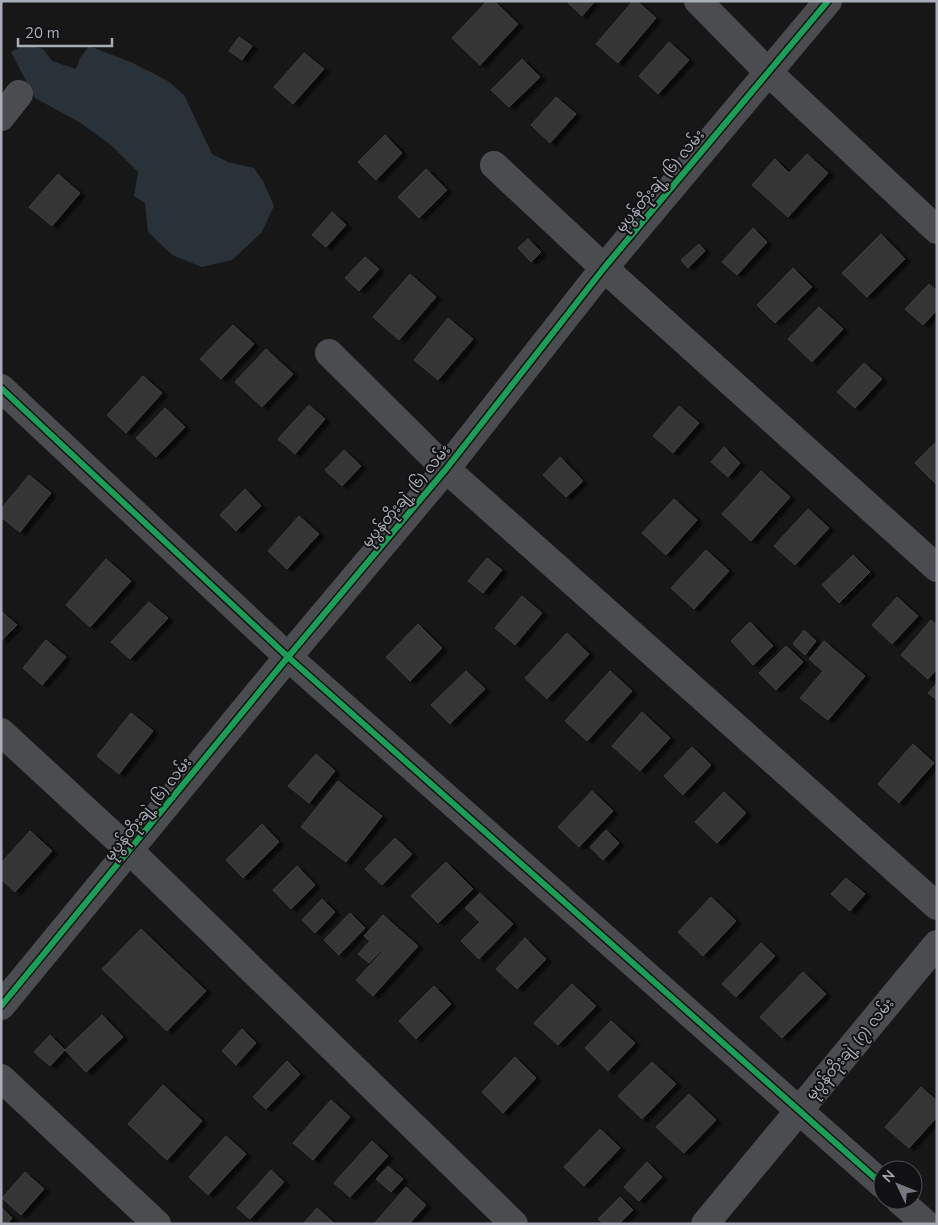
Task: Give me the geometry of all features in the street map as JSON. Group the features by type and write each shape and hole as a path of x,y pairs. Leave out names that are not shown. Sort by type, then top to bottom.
{"street":[{"path":"698,1 768,72 937,230"},
{"name":"မုပွန်တိုးချဲ့ (၆) လမ်း","path":"1,1006 288,656 446,469 604,268 828,1"},
{"path":"1,117 19,94"},
{"path":"494,165 604,268 937,568"},
{"path":"329,353 446,469 937,906"},
{"path":"1,388 288,656 873,1176"},
{"path":"1,732 130,850 514,1224"},
{"name":"မုပွန်တိုးချဲ့ (၇) လမ်း","path":"705,1224 937,944"},
{"path":"1,1078 157,1224"},
{"path":"910,1210 926,1224"}],"shaded area":[{"path":"26,44 43,49 52,61 76,69 80,58 89,46 133,63 168,81 184,95 212,154 228,162 254,168 263,181 274,206 261,233 232,260 202,267 172,255 148,232 145,203 134,196 138,172 111,145 79,122 35,98 11,52"}],"building":[{"path":"487,1 494,1 518,24 480,65 452,38"},
{"path":"566,1 595,1 582,16"},
{"path":"633,1 637,1 656,18 618,63 596,44"},
{"path":"239,37 252,46 242,60 229,51"},
{"path":"669,42 689,60 658,94 639,76"},
{"path":"304,53 324,69 293,104 274,87"},
{"path":"522,59 540,77 509,107 491,90"},
{"path":"556,97 576,114 550,143 531,125"},
{"path":"385,135 402,153 376,180 358,162"},
{"path":"807,154 828,173 788,217 752,185 775,159 789,173"},
{"path":"426,169 447,190 419,218 398,197"},
{"path":"58,174 80,193 52,226 29,207"},
{"path":"332,212 346,225 326,247 312,235"},
{"path":"753,228 767,242 737,275 722,262"},
{"path":"881,234 905,259 867,297 842,273"},
{"path":"528,239 541,252 531,262 518,248"},
{"path":"699,244 705,251 688,268 681,260"},
{"path":"365,257 379,269 359,291 345,278"},
{"path":"793,268 812,287 775,323 757,305"},
{"path":"410,274 436,297 399,340 373,317"},
{"path":"929,284 937,291 937,310 923,325 905,309"},
{"path":"819,307 843,329 812,362 788,339"},
{"path":"448,318 473,339 438,380 414,360"},
{"path":"233,325 254,344 221,379 200,359"},
{"path":"266,349 293,374 262,407 235,382"},
{"path":"864,363 882,379 855,408 837,392"},
{"path":"143,376 162,393 126,433 107,415"},
{"path":"309,405 325,419 295,454 278,439"},
{"path":"679,406 699,423 673,453 653,436"},
{"path":"165,408 185,427 156,457 136,438"},
{"path":"937,441 937,483 936,484 915,463"},
{"path":"724,447 740,463 728,477 711,462"},
{"path":"344,450 361,466 342,486 325,470"},
{"path":"560,457 583,481 566,497 543,475"},
{"path":"761,471 790,497 751,541 722,514"},
{"path":"29,475 51,493 20,532 1,517 1,509"},
{"path":"245,489 261,506 236,531 220,515"},
{"path":"674,499 697,520 666,555 642,533"},
{"path":"808,509 829,528 795,565 774,546"},
{"path":"299,516 319,534 287,569 268,551"},
{"path":"706,550 729,571 694,609 671,588"},
{"path":"853,555 870,572 839,603 822,585"},
{"path":"487,558 502,570 483,593 468,581"},
{"path":"106,559 131,581 90,627 66,605"},
{"path":"522,596 542,613 515,645 495,628"},
{"path":"897,597 918,616 892,644 872,625"},
{"path":"149,602 168,618 130,659 111,642"},
{"path":"1,611 17,625 1,641"},
{"path":"931,620 937,625 937,669 928,679 901,655"},
{"path":"750,622 773,646 753,665 731,641"},
{"path":"418,624 442,648 410,681 386,657"},
{"path":"804,630 816,641 805,655 793,644"},
{"path":"567,633 589,654 547,699 525,678"},
{"path":"46,640 66,657 42,685 23,668"},
{"path":"824,641 865,676 828,720 800,698 823,671 809,659"},
{"path":"786,646 803,662 776,690 759,673"},
{"path":"466,671 485,689 450,724 431,705"},
{"path":"610,671 632,691 587,741 565,721"},
{"path":"937,683 937,700 928,693"},
{"path":"642,712 670,738 640,771 612,746"},
{"path":"131,713 153,731 119,774 97,756"},
{"path":"913,744 934,763 899,803 878,784"},
{"path":"692,747 711,765 683,795 664,776"},
{"path":"316,754 335,771 309,803 288,786"},
{"path":"338,781 382,816 346,862 301,827"},
{"path":"592,791 613,811 579,847 558,827"},
{"path":"724,792 746,813 717,843 695,822"},
{"path":"262,824 279,842 243,878 226,860"},
{"path":"606,830 619,843 603,860 590,847"},
{"path":"30,831 52,851 15,892 1,879 1,863"},
{"path":"395,838 412,854 382,885 365,869"},
{"path":"446,862 473,889 438,923 411,896"},
{"path":"297,866 315,885 291,909 273,890"},
{"path":"846,878 865,894 850,911 831,894"},
{"path":"480,893 513,924 479,959 461,941 480,922 465,908"},
{"path":"711,897 736,921 703,956 678,932"},
{"path":"322,899 335,912 315,933 302,920"},
{"path":"350,913 365,928 339,955 324,940"},
{"path":"383,915 418,946 373,996 356,980 382,952 369,963 358,954 370,941 364,936"},
{"path":"141,929 206,991 167,1031 102,969"},
{"path":"525,938 546,959 517,989 496,969"},
{"path":"761,943 775,956 736,997 722,984"},
{"path":"803,972 826,994 782,1038 760,1017"},
{"path":"572,984 596,1006 558,1045 534,1023"},
{"path":"434,986 451,1004 416,1039 399,1021"},
{"path":"102,1015 123,1037 86,1072 65,1050"},
{"path":"611,1021 635,1043 608,1071 585,1048"},
{"path":"242,1029 256,1043 236,1065 222,1051"},
{"path":"50,1035 65,1050 50,1066 34,1052"},
{"path":"515,1057 536,1078 503,1113 482,1092"},
{"path":"287,1061 300,1074 266,1109 253,1097"},
{"path":"652,1062 676,1084 642,1119 618,1096"},
{"path":"163,1085 202,1121 167,1160 128,1124"},
{"path":"921,1087 937,1101 937,1117 909,1148 885,1127"},
{"path":"689,1094 716,1120 684,1153 656,1127"},
{"path":"331,1100 350,1117 313,1160 293,1143"},
{"path":"600,1129 620,1148 584,1186 564,1167"},
{"path":"226,1136 246,1154 208,1195 189,1177"},
{"path":"372,1141 388,1156 350,1197 334,1183"},
{"path":"647,1162 662,1177 639,1201 624,1187"},
{"path":"388,1166 403,1179 391,1192 376,1179"},
{"path":"271,1170 284,1182 250,1219 237,1208"},
{"path":"25,1172 44,1189 21,1215 2,1198"},
{"path":"406,1187 426,1205 409,1224 374,1224"},
{"path":"620,1197 633,1210 619,1224 604,1224 598,1219"},
{"path":"1,1207 12,1218 7,1224 1,1224"},
{"path":"317,1208 335,1224 303,1224"}],"cycle path":[{"path":"1,1006 288,657 446,469 604,268 828,1"},
{"path":"1,388 288,657 873,1176"}]}
